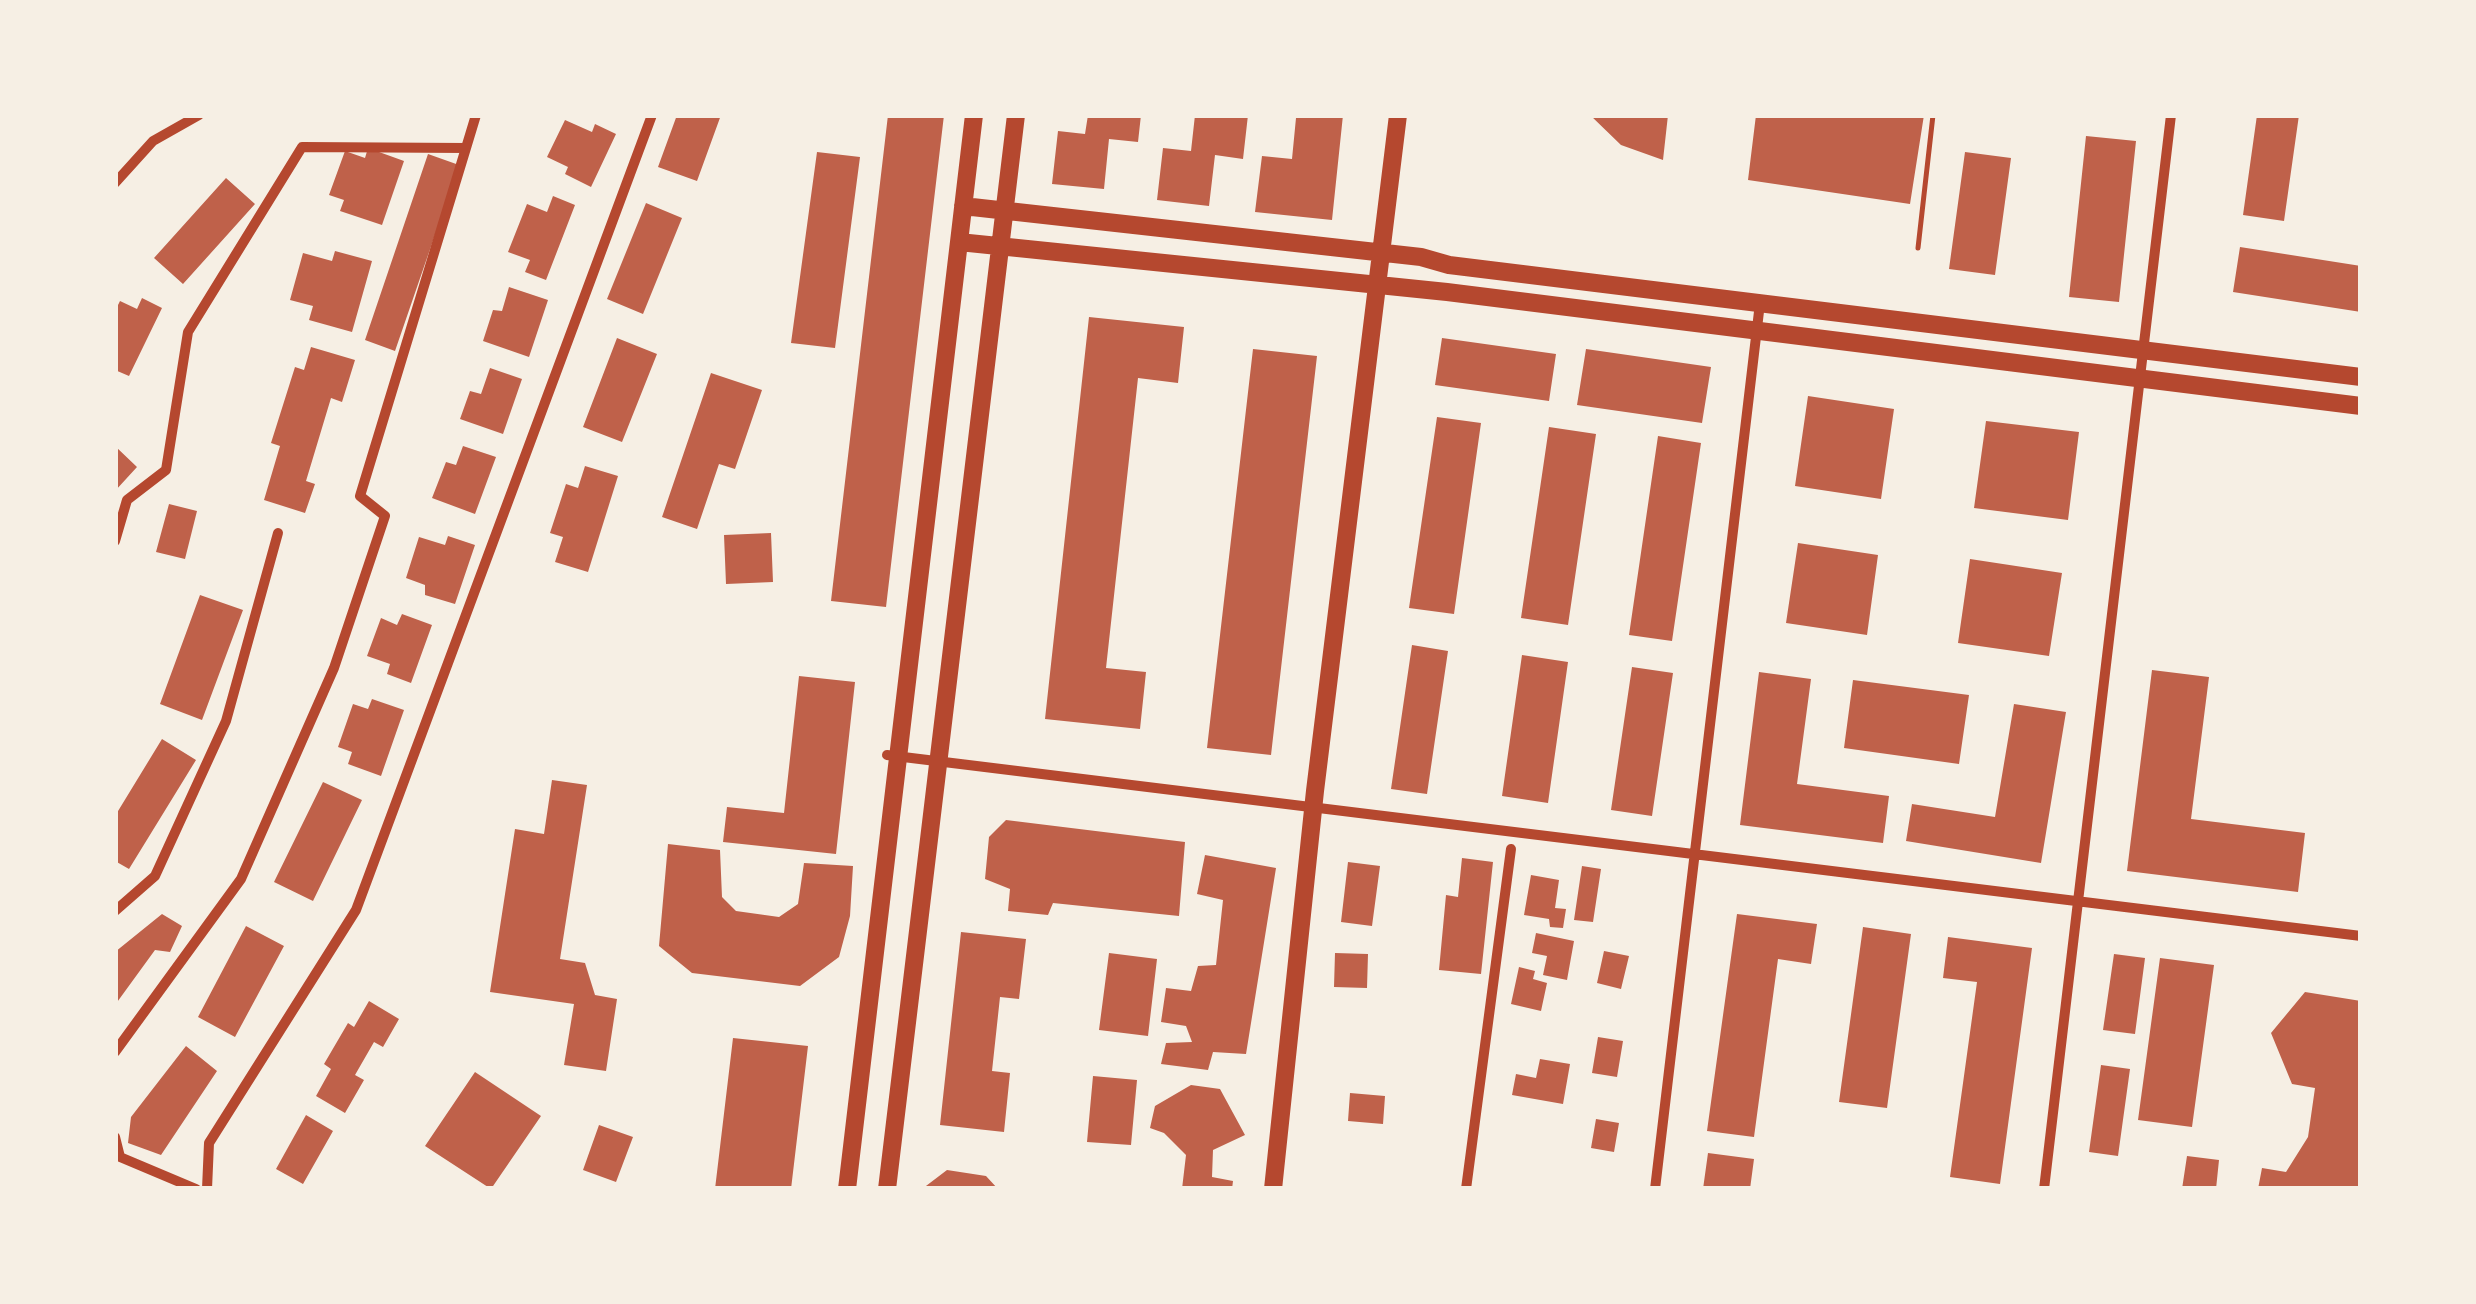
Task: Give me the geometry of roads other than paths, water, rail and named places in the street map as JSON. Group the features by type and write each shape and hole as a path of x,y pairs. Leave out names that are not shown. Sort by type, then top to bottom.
{"main road":[{"path":"847,1189 894,756 974,115"},
{"path":"887,1189 1016,115"},
{"path":"1273,1189 1314,808 1398,115"},
{"path":"963,206 1380,252 2361,377"},
{"path":"959,242 1758,331 2361,406"}],"street":[{"path":"115,183 153,141 199,115"},
{"path":"115,1052 242,879 334,668 385,516 360,496 476,115"},
{"path":"207,1189 209,1143 356,910 652,115"},
{"path":"2044,1189 2171,115"},
{"path":"115,542 128,500 166,470 188,332 302,148 466,148"},
{"path":"1655,1189 1760,303"},
{"path":"115,910 155,876 226,721 278,532"},
{"path":"894,756 2361,936"},
{"path":"1466,1189 1511,848"},
{"path":"115,1137 120,1157 196,1189"}],"lane":[{"path":"1918,248 1934,115"}]}
